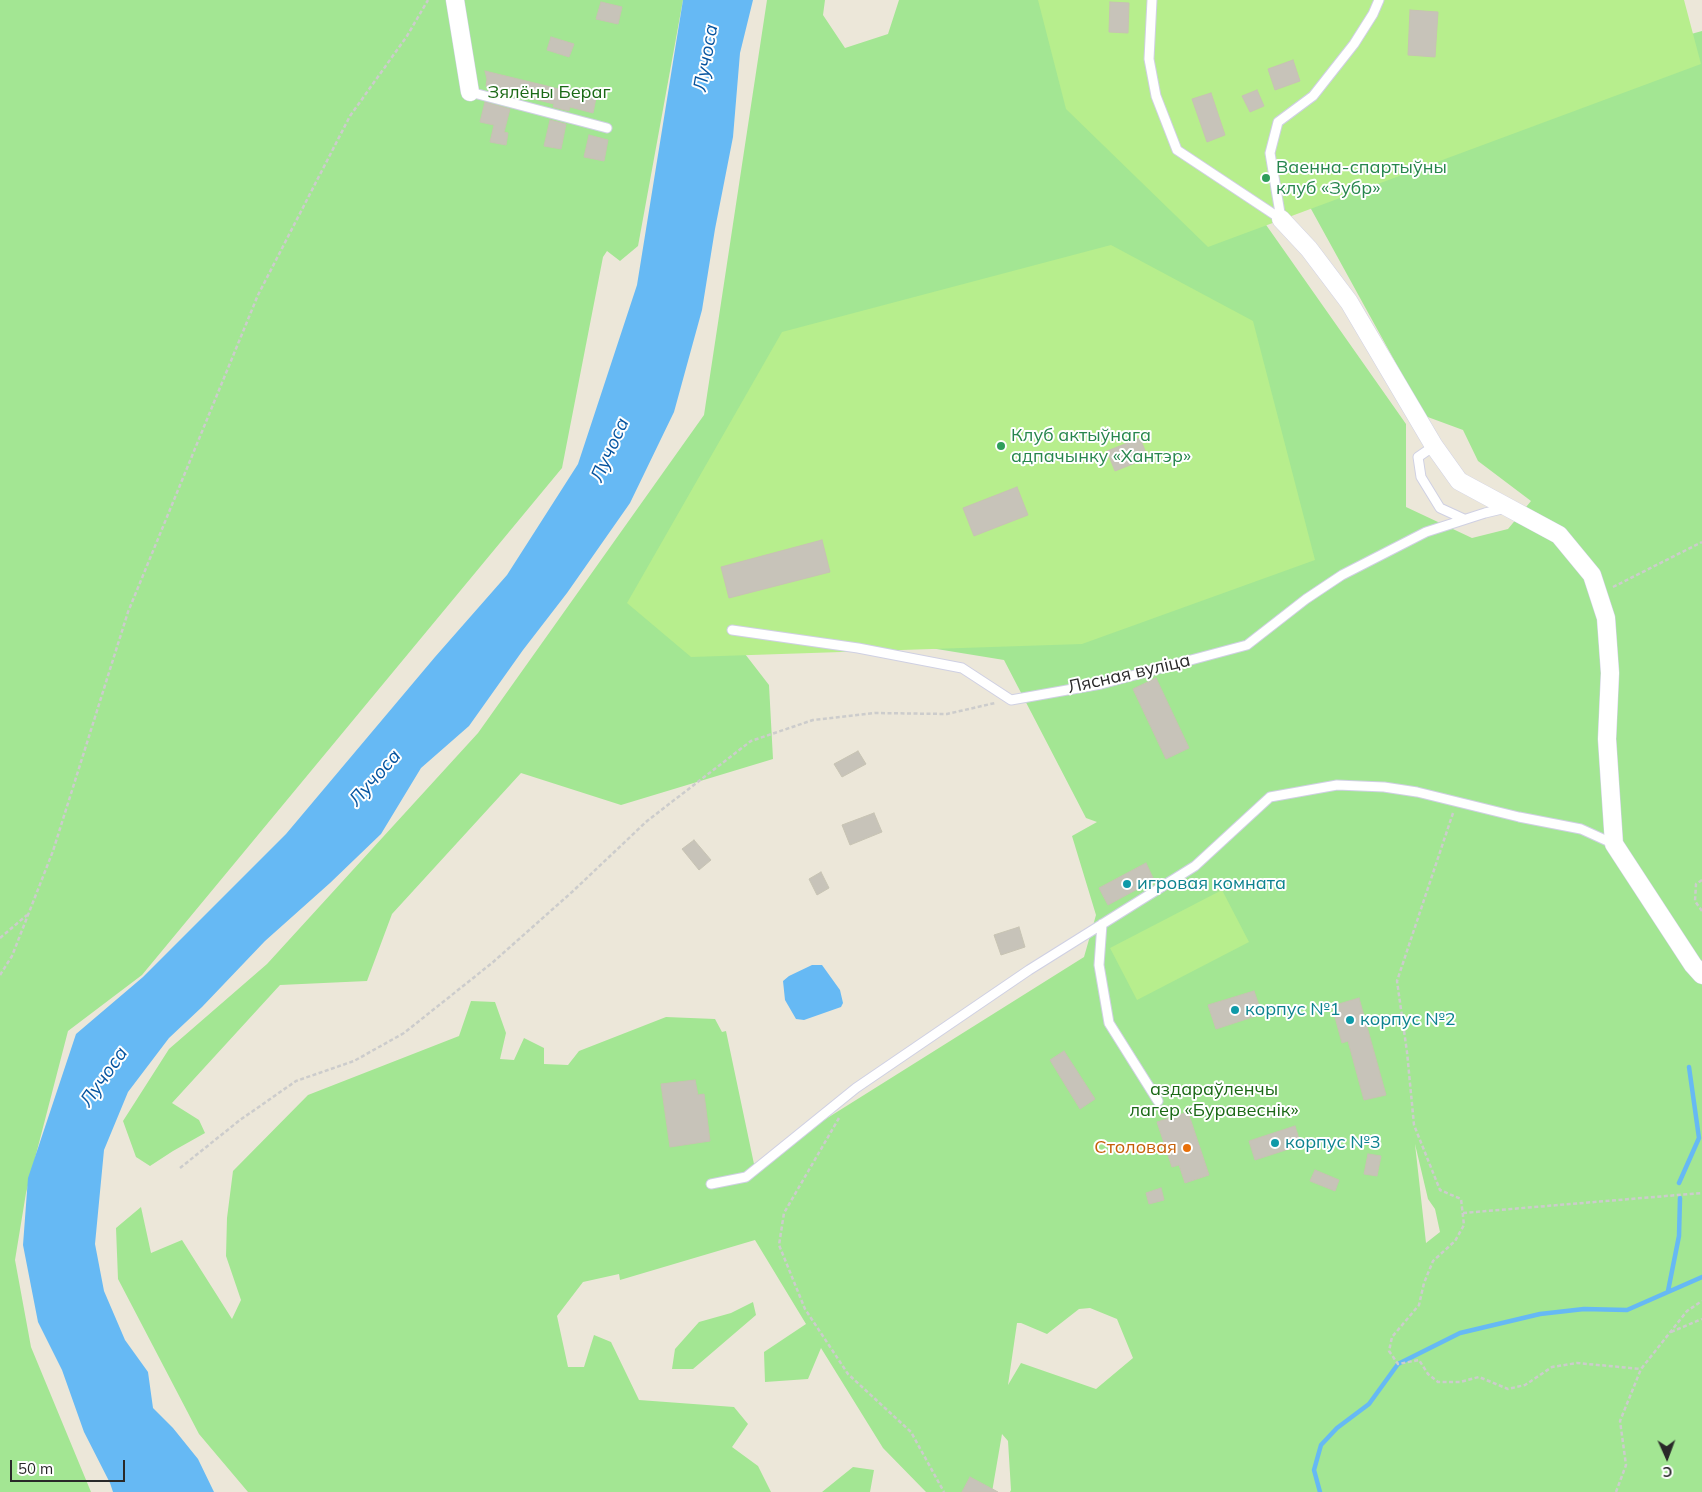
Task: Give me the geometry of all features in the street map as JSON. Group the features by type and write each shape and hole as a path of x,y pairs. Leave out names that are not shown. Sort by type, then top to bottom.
{"street":[{"path":"454,0 470,92"},
{"path":"1281,219 1309,248 1349,302 1434,446 1459,481 1559,535 1592,575 1606,618 1610,673 1607,739 1614,844 1693,965 1702,975"}],"lane":[{"path":"1152,0 1148,59 1156,96 1177,150 1281,219"},
{"path":"1281,219 1270,153 1278,122 1313,96 1354,44 1373,14 1379,0"},
{"path":"470,92 607,128"},
{"path":"1434,446 1418,457 1421,477 1440,508 1464,520 1510,507"},
{"name":"Лясная вуліца","path":"1011,700 1101,684 1246,645 1306,599 1342,575 1426,532 1464,520"},
{"path":"732,630 858,648 962,668 1011,700"},
{"path":"711,1184 746,1177 856,1088 1029,970 1196,866 1270,797 1337,785 1418,792 1519,818 1581,829 1614,844"},
{"path":"1102,924 1099,966 1109,1023 1158,1101"}],"path":[{"path":"0,975 12,956 53,851 128,612 258,295 350,116 407,36 428,0"},
{"path":"1599,595 1702,542"},
{"path":"180,1168 240,1120 296,1081 354,1061 404,1033 492,963 572,892 647,821 750,741 813,720 875,713 947,714 1011,700"},
{"path":"1456,802 1396,981 1414,1125 1440,1190 1461,1198 1464,1225 1455,1241 1433,1261 1424,1283 1419,1305 1392,1337 1388,1351 1398,1364 1419,1360 1428,1374 1438,1382 1460,1382 1479,1378 1508,1389 1525,1385 1552,1367 1577,1363 1642,1369"},
{"path":"1702,880 1696,884 1695,901 1702,911"},
{"path":"0,938 28,914"},
{"path":"842,1114 784,1213 779,1245 805,1309 848,1374 911,1432 944,1492"},
{"path":"1462,1213 1702,1193"},
{"path":"1616,1492 1626,1465 1620,1421 1642,1369 1687,1311 1702,1301"},
{"path":"1670,1333 1702,1319"}],"green space":[{"name":"Зялёны Бераг","path":"0,0 683,0 638,246 620,261 607,251 603,257 562,468 142,975 68,1031 26,1193 15,1260 31,1347 91,1492 0,1492"},
{"name":"аздараўленчы лагер «Буравеснік»","path":"767,0 825,0 823,15 845,48 888,34 899,0 1044,0 1257,212 1406,424 1406,507 1472,538 1508,529 1531,501 1478,461 1463,430 1425,416 1305,198 1529,79 1702,31 1702,1492 1010,1492 1008,1441 1002,1434 992,1492 926,1492 883,1448 821,1348 808,1379 765,1382 764,1352 806,1324 755,1240 620,1280 619,1274 583,1282 557,1316 568,1367 584,1367 594,1335 611,1342 639,1400 734,1407 748,1424 732,1447 758,1466 771,1492 248,1492 199,1434 118,1279 116,1228 141,1207 151,1253 182,1240 232,1319 241,1300 226,1256 227,1218 233,1171 308,1095 459,1036 471,1001 495,1002 506,1033 500,1059 514,1060 524,1038 544,1048 544,1064 568,1065 579,1051 666,1017 715,1019 722,1032 726,1031 754,1164 1084,957 1096,915 1072,836 1097,822 1086,818 1004,660 906,644 718,619 769,685 773,759 621,805 521,773 392,914 367,981 280,985 172,1103 199,1120 205,1133 150,1166 136,1157 123,1121 169,1049 267,964 478,733 704,415","holes":["1415,1144 1428,1199 1435,1209 1440,1232 1426,1243","1090,1308 1117,1319 1133,1358 1096,1389 1021,1363 1008,1385 1017,1323 1047,1334 1079,1309"]},
{"name":"Ваенна-спартыўны клуб «Зубр»","path":"1038,0 1684,0 1701,64 1208,247 1066,109"},
{"name":"Клуб актыўнага адпачынку «Хантэр»","path":"1111,245 1253,321 1315,560 1082,644 691,657 627,603 782,332"},
{"path":"1222,890 1249,942 1137,1000 1110,948"},
{"path":"753,1302 756,1315 693,1369 672,1369 675,1349 699,1322 731,1313"},
{"path":"853,1467 874,1470 870,1492 822,1492"}],"water":[{"name":"Лучоса","path":"683,0 753,0 740,53 733,137 702,310 674,412 630,503 567,593 523,650 469,726 421,768 381,834 265,941 202,1007 169,1038 128,1092 104,1150 95,1244 104,1291 125,1340 148,1372 153,1408 173,1428 198,1459 214,1492 113,1492 84,1432 62,1370 38,1322 23,1245 28,1178 76,1034 143,977 286,834 435,657 507,575 578,464 637,285"},
{"path":"812,965 822,965 840,990 843,1003 841,1007 804,1020 796,1019 785,1000 783,981"}],"building":[{"path":"601,2 622,7 618,24 596,19"},
{"path":"1110,2 1129,3 1128,33 1109,32"},
{"path":"1410,10 1438,12 1435,57 1408,55"},
{"path":"551,37 574,44 569,57 547,50"},
{"path":"1293,60 1300,81 1275,90 1268,69"},
{"path":"485,71 596,98 593,113 570,107 569,111 553,107 554,104 514,94 513,97 488,90"},
{"path":"1257,90 1264,106 1250,112 1242,96"},
{"path":"1211,93 1225,135 1207,142 1192,99"},
{"path":"485,102 510,109 504,132 508,133 506,145 490,142 494,125 480,122"},
{"path":"550,120 566,124 561,149 544,146"},
{"path":"589,135 608,140 604,161 584,157"},
{"path":"1140,438 1148,458 1115,471 1107,451"},
{"path":"1017,487 1028,515 974,536 963,508"},
{"path":"822,540 830,572 729,598 721,567"},
{"path":"1156,678 1189,748 1166,759 1133,689"},
{"path":"858,751 866,764 842,777 834,764"},
{"path":"874,813 882,832 850,845 842,825"},
{"path":"694,840 711,860 699,870 682,849"},
{"name":"игровая комната","path":"1146,863 1154,880 1108,905 1099,888"},
{"path":"821,872 829,888 817,895 809,879"},
{"path":"1019,927 1025,947 1001,955 994,935"},
{"name":"корпус №1","path":"1254,991 1262,1014 1216,1029 1208,1005"},
{"path":"1359,998 1386,1095 1364,1100 1348,1041 1342,1043 1332,1006"},
{"path":"1064,1051 1095,1099 1080,1109 1050,1060"},
{"path":"695,1080 698,1095 704,1094 710,1141 670,1147 661,1084"},
{"path":"1188,1112 1209,1175 1185,1183 1179,1165 1172,1167 1157,1122"},
{"name":"корпус №3","path":"1295,1126 1301,1145 1255,1160 1249,1141"},
{"path":"1368,1154 1381,1156 1377,1176 1364,1174"},
{"path":"1315,1170 1339,1180 1335,1191 1310,1181"},
{"path":"1161,1188 1164,1200 1149,1204 1146,1193"},
{"path":"970,1477 998,1492 962,1492"}],"waterway":[{"path":"1679,1183 1699,1138 1689,1067"},
{"path":"1668,1291 1679,1236 1680,1198"},
{"path":"1320,1492 1314,1470 1321,1445 1337,1428 1369,1404 1398,1364 1460,1333 1540,1314 1584,1309 1627,1310 1702,1277"}],"place":[{"name":"Ваенна-спартыўны клуб «Зубр»","path":"1266,178"},
{"name":"Клуб актыўнага адпачынку «Хантэр»","path":"1001,446"},
{"name":"игровая комната","path":"1127,884"},
{"name":"корпус №1","path":"1235,1010"},
{"name":"корпус №2","path":"1350,1020"},
{"name":"корпус №3","path":"1275,1143"},
{"name":"Столовая","path":"1187,1148"}]}
